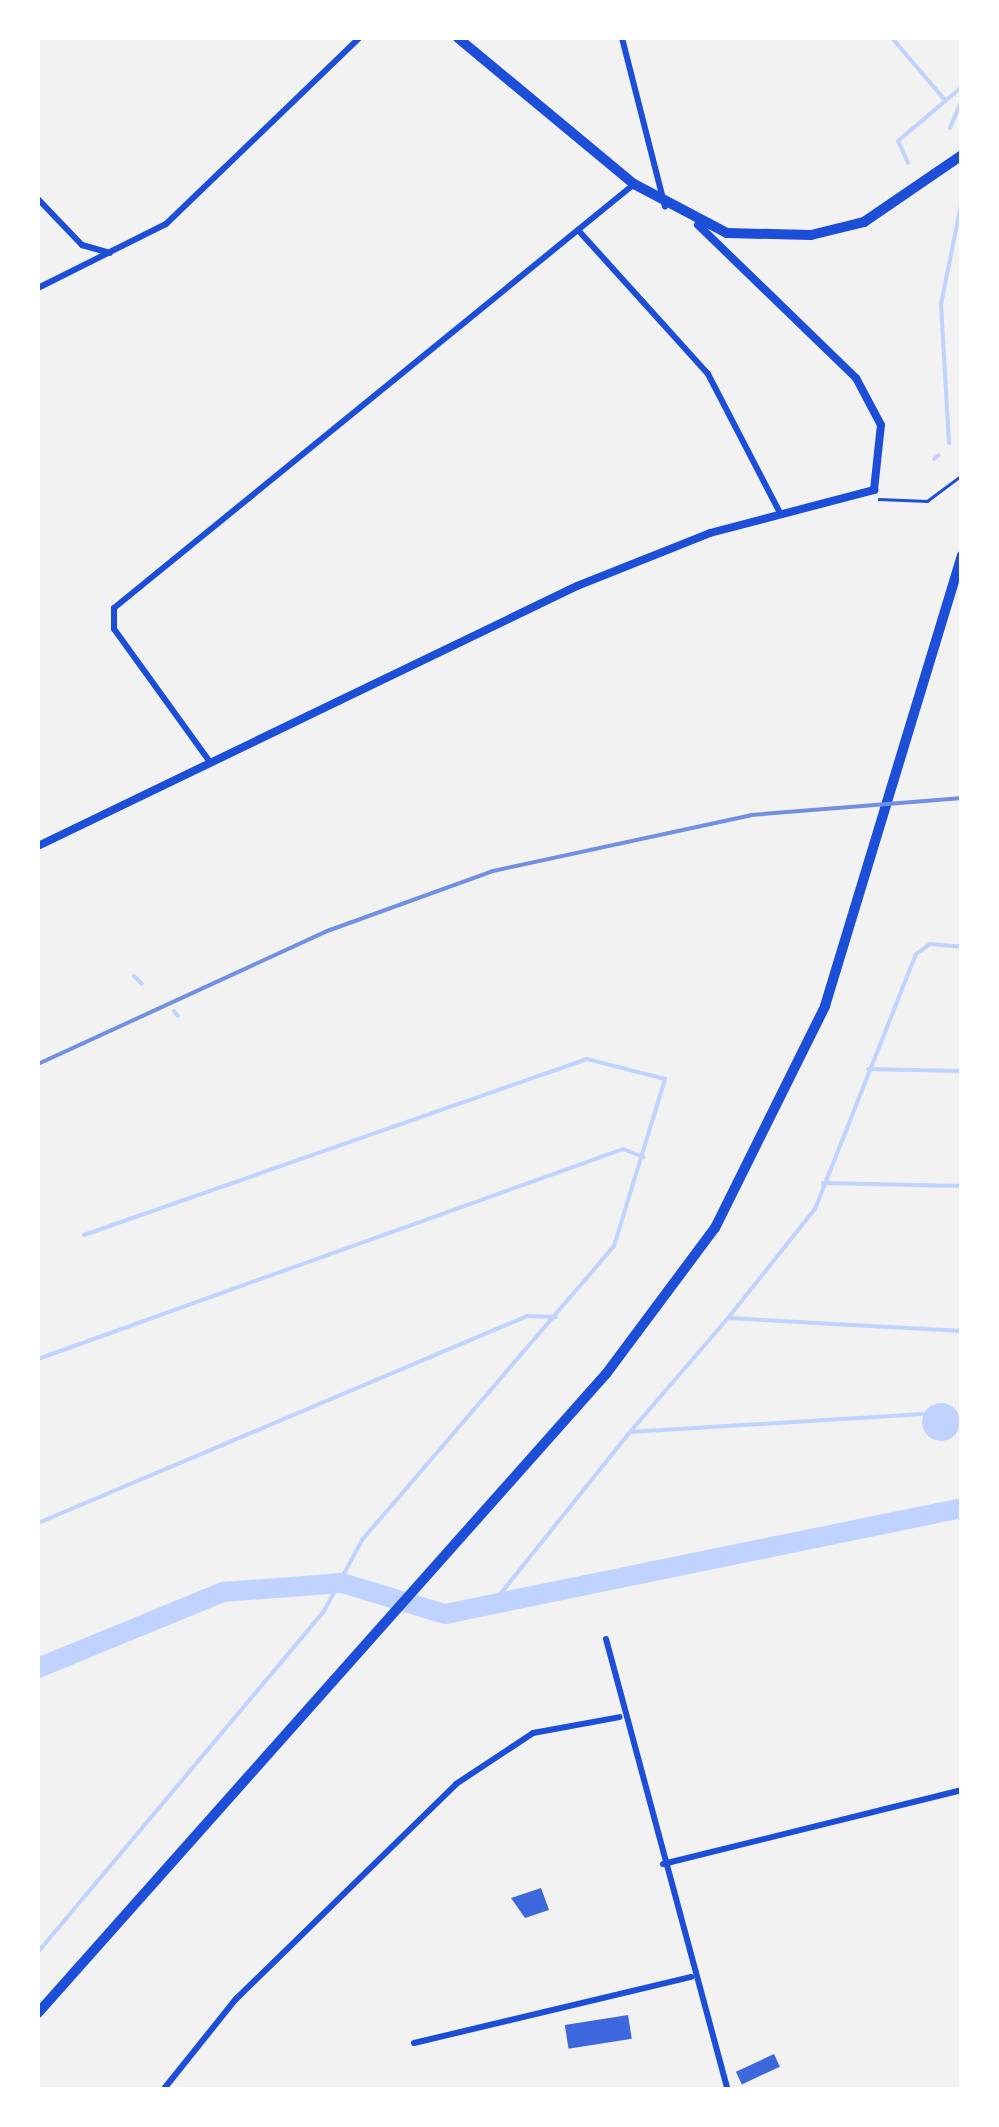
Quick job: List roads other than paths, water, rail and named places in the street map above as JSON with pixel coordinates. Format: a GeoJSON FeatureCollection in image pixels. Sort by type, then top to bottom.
{"type":"FeatureCollection","features":[{"type":"Feature","properties":{"kind":"main road"},"geometry":{"type":"LineString","coordinates":[[458,38],[634,184],[698,225],[762,237],[836,231],[882,214],[962,156]]}},
{"type":"Feature","properties":{"kind":"main road"},"geometry":{"type":"LineString","coordinates":[[38,2013],[606,1374],[724,1214],[802,1063],[873,858],[962,555]]}},
{"type":"Feature","properties":{"kind":"street"},"geometry":{"type":"LineString","coordinates":[[38,288],[166,224],[359,38]]}},
{"type":"Feature","properties":{"kind":"street"},"geometry":{"type":"LineString","coordinates":[[622,38],[665,207]]}},
{"type":"Feature","properties":{"kind":"street"},"geometry":{"type":"LineString","coordinates":[[210,762],[114,629],[114,608],[634,184]]}},
{"type":"Feature","properties":{"kind":"street"},"geometry":{"type":"LineString","coordinates":[[38,199],[82,245],[112,253]]}},
{"type":"Feature","properties":{"kind":"street"},"geometry":{"type":"LineString","coordinates":[[38,846],[577,586],[779,512],[863,497],[874,490],[883,450],[864,391],[698,225]]}},
{"type":"Feature","properties":{"kind":"street"},"geometry":{"type":"LineString","coordinates":[[578,230],[708,374],[779,512]]}},
{"type":"Feature","properties":{"kind":"street"},"geometry":{"type":"LineString","coordinates":[[606,1639],[620,1717],[691,1977],[728,2090]]}},
{"type":"Feature","properties":{"kind":"street"},"geometry":{"type":"LineString","coordinates":[[163,2090],[236,1999],[456,1784],[532,1734],[620,1717]]}},
{"type":"Feature","properties":{"kind":"street"},"geometry":{"type":"LineString","coordinates":[[663,1864],[962,1790]]}},
{"type":"Feature","properties":{"kind":"street"},"geometry":{"type":"LineString","coordinates":[[414,2043],[691,1977]]}},
{"type":"Feature","properties":{"kind":"water"},"geometry":{"type":"Polygon","coordinates":[[[941,1403],[954,1409],[960,1422],[954,1435],[941,1441],[928,1435],[922,1422],[928,1409],[941,1403]]]}},
{"type":"Feature","properties":{"kind":"waterway"},"geometry":{"type":"LineString","coordinates":[[892,38],[945,100]]}},
{"type":"Feature","properties":{"kind":"waterway"},"geometry":{"type":"LineString","coordinates":[[908,163],[898,141],[962,87]]}},
{"type":"Feature","properties":{"kind":"waterway"},"geometry":{"type":"LineString","coordinates":[[950,128],[962,100]]}},
{"type":"Feature","properties":{"kind":"waterway"},"geometry":{"type":"LineString","coordinates":[[949,443],[941,304],[962,200]]}},
{"type":"Feature","properties":{"kind":"waterway"},"geometry":{"type":"LineString","coordinates":[[934,459],[939,455]]}},
{"type":"Feature","properties":{"kind":"waterway"},"geometry":{"type":"LineString","coordinates":[[728,1318],[815,1209],[916,954],[930,944],[962,947]]}},
{"type":"Feature","properties":{"kind":"waterway"},"geometry":{"type":"LineString","coordinates":[[134,976],[142,984]]}},
{"type":"Feature","properties":{"kind":"waterway"},"geometry":{"type":"LineString","coordinates":[[174,1011],[178,1016]]}},
{"type":"Feature","properties":{"kind":"waterway"},"geometry":{"type":"LineString","coordinates":[[38,1952],[324,1611],[362,1540],[614,1246],[665,1079],[587,1059],[84,1235]]}},
{"type":"Feature","properties":{"kind":"waterway"},"geometry":{"type":"LineString","coordinates":[[868,1069],[962,1071]]}},
{"type":"Feature","properties":{"kind":"waterway"},"geometry":{"type":"LineString","coordinates":[[38,1359],[623,1149],[643,1157]]}},
{"type":"Feature","properties":{"kind":"waterway"},"geometry":{"type":"LineString","coordinates":[[823,1183],[962,1186]]}},
{"type":"Feature","properties":{"kind":"waterway"},"geometry":{"type":"LineString","coordinates":[[38,1523],[527,1316],[556,1317]]}},
{"type":"Feature","properties":{"kind":"waterway"},"geometry":{"type":"LineString","coordinates":[[630,1432],[728,1318],[962,1331]]}},
{"type":"Feature","properties":{"kind":"waterway"},"geometry":{"type":"LineString","coordinates":[[493,1603],[630,1432],[922,1414]]}},
{"type":"Feature","properties":{"kind":"waterway"},"geometry":{"type":"LineString","coordinates":[[38,1668],[223,1592],[342,1583],[445,1614],[962,1508]]}},
{"type":"Feature","properties":{"kind":"railway"},"geometry":{"type":"LineString","coordinates":[[38,1064],[330,930],[493,871],[751,815],[962,798]]}}]}
